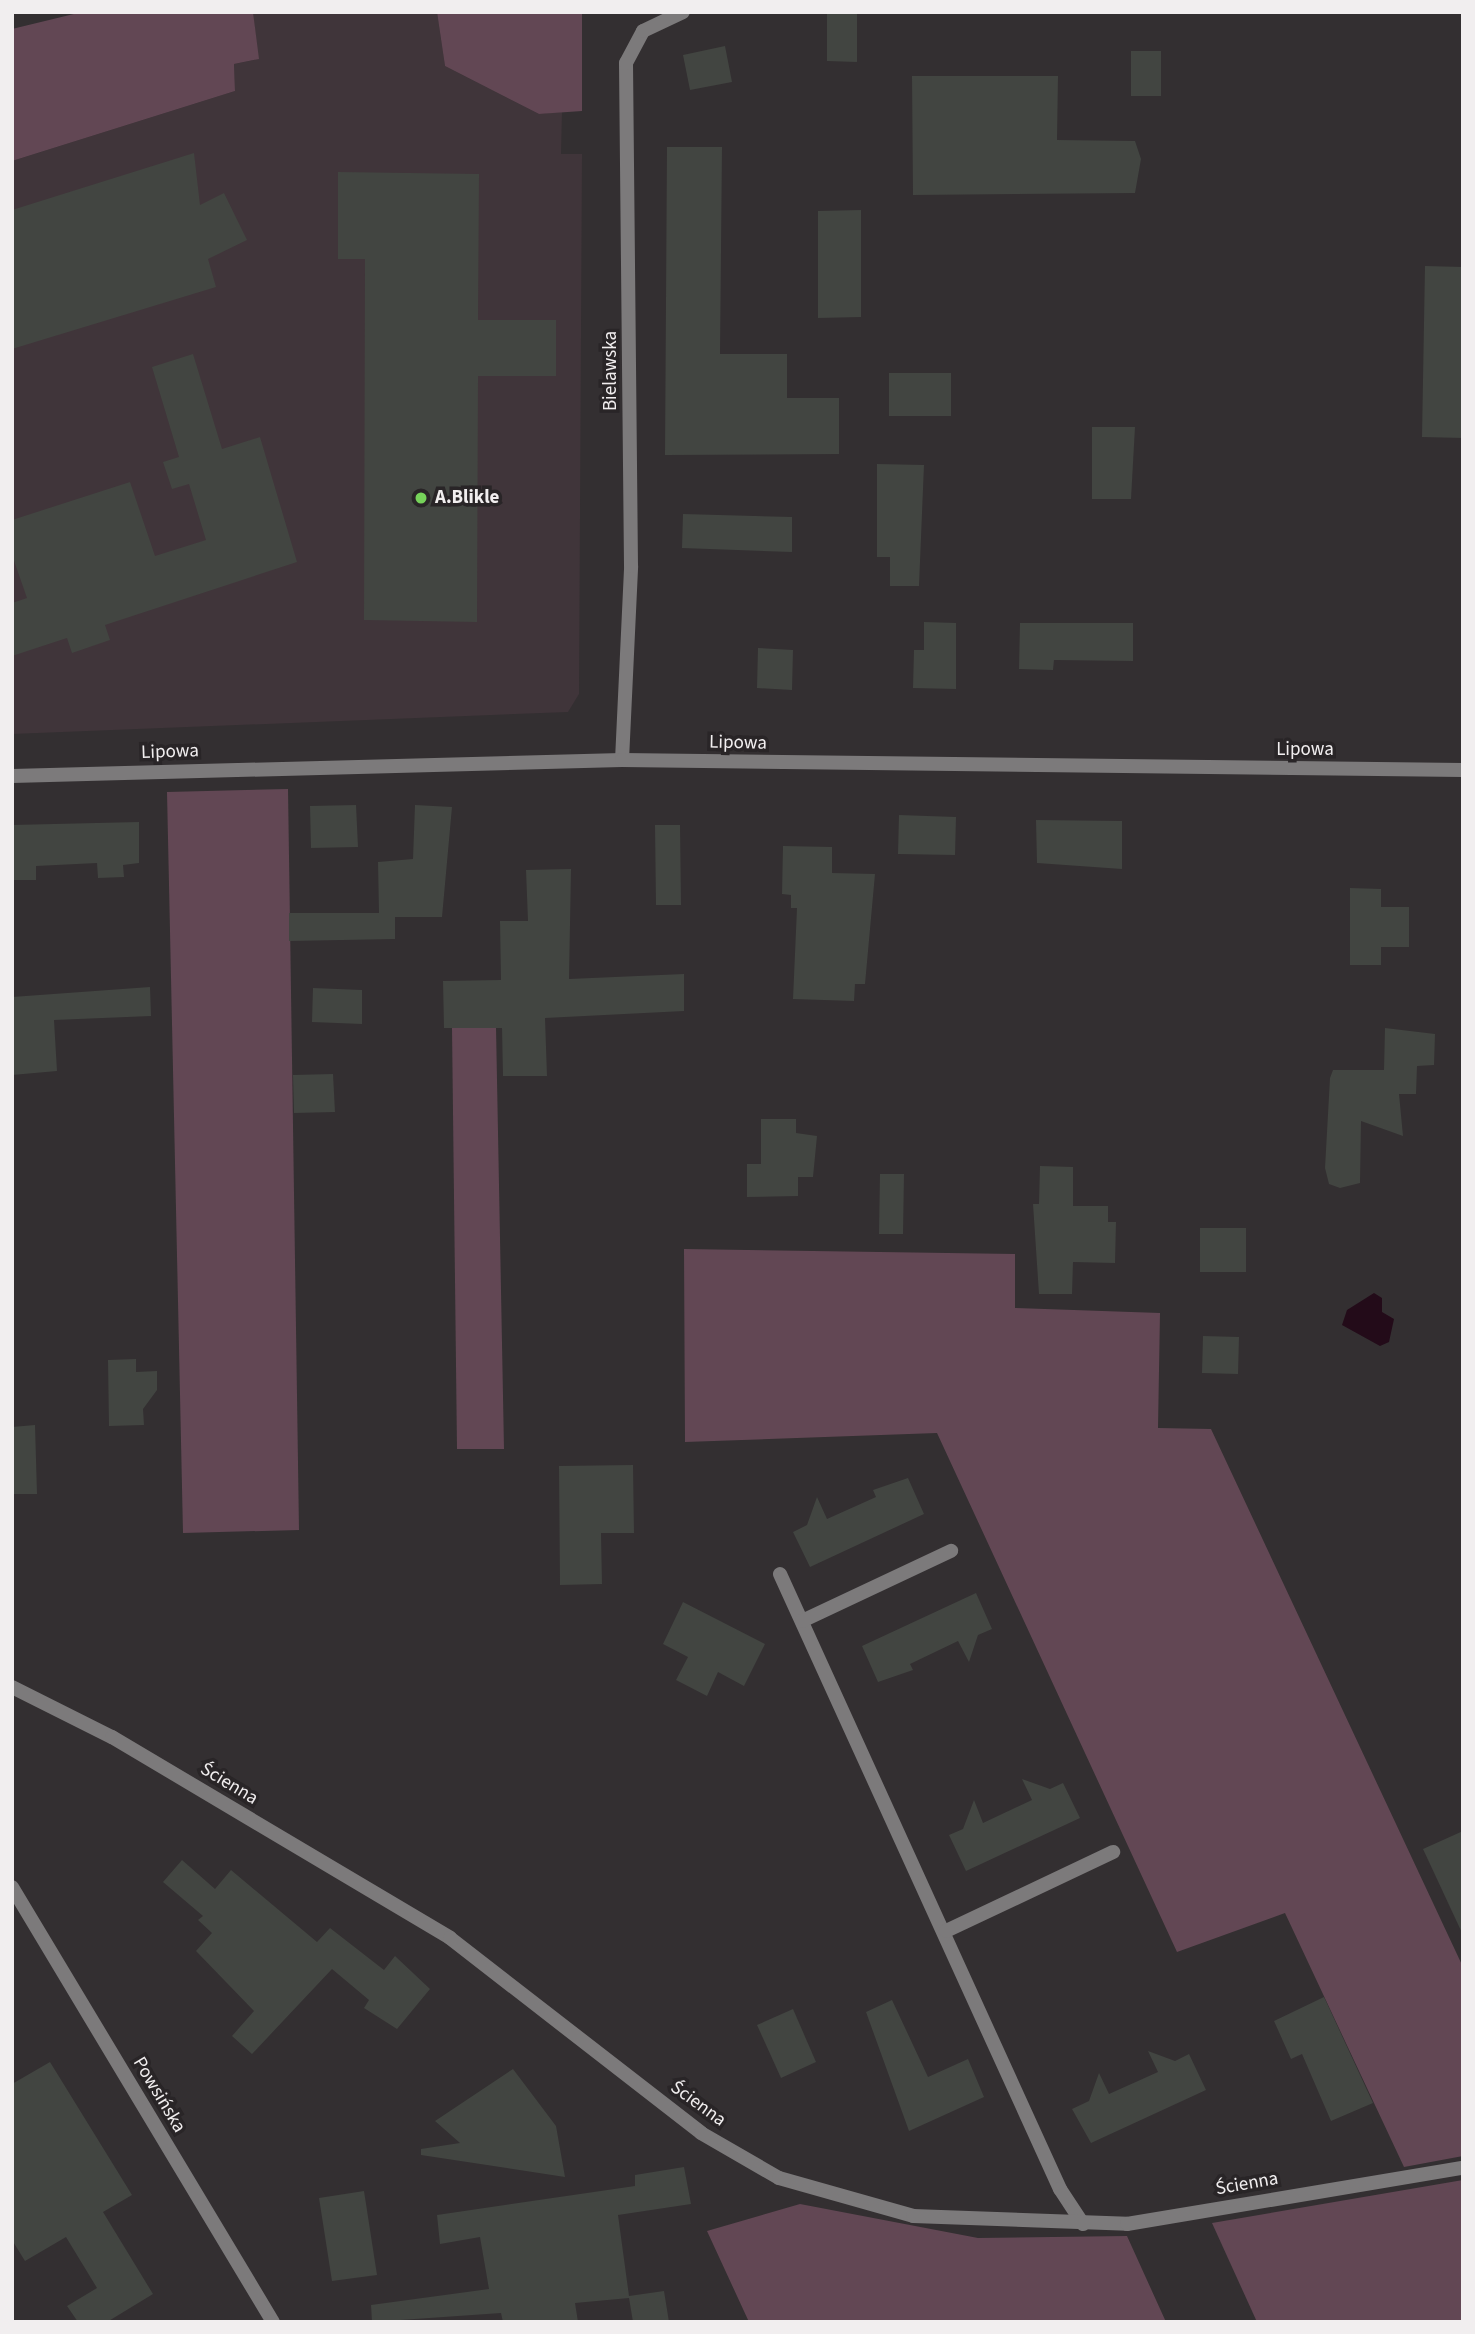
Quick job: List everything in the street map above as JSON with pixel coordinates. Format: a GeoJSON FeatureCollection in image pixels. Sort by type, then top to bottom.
{"type":"FeatureCollection","features":[{"type":"Feature","properties":{"kind":"street","name":"Bielawska"},"geometry":{"type":"LineString","coordinates":[[622,760],[631,566],[626,63],[643,31],[683,12]]}},
{"type":"Feature","properties":{"kind":"street","name":"Lipowa"},"geometry":{"type":"LineString","coordinates":[[12,776],[622,760],[1463,770]]}},
{"type":"Feature","properties":{"kind":"street"},"geometry":{"type":"LineString","coordinates":[[802,1621],[951,1551]]}},
{"type":"Feature","properties":{"kind":"street"},"geometry":{"type":"LineString","coordinates":[[780,1574],[946,1931],[1060,2189],[1083,2224]]}},
{"type":"Feature","properties":{"kind":"street","name":"Ścienna"},"geometry":{"type":"LineString","coordinates":[[12,1687],[112,1737],[450,1938],[701,2133],[779,2178],[913,2217],[1127,2224],[1463,2168]]}},
{"type":"Feature","properties":{"kind":"street"},"geometry":{"type":"LineString","coordinates":[[946,1931],[1113,1852]]}},
{"type":"Feature","properties":{"kind":"street","name":"Powsińska"},"geometry":{"type":"LineString","coordinates":[[12,1887],[272,2322]]}},
{"type":"Feature","properties":{"kind":"shaded area"},"geometry":{"type":"Polygon","coordinates":[[[82,12],[253,12],[259,59],[234,64],[235,91],[12,161],[12,29],[82,12]]]}},
{"type":"Feature","properties":{"kind":"shaded area"},"geometry":{"type":"Polygon","coordinates":[[[253,12],[437,12],[445,66],[539,114],[562,112],[561,154],[582,154],[579,694],[568,712],[12,734],[12,161],[235,91],[234,64],[258,59],[253,12]]]}},
{"type":"Feature","properties":{"kind":"shaded area"},"geometry":{"type":"Polygon","coordinates":[[[437,12],[582,12],[582,111],[539,114],[445,66],[437,12]]]}},
{"type":"Feature","properties":{"kind":"shaded area"},"geometry":{"type":"Polygon","coordinates":[[[288,789],[299,1530],[183,1533],[167,792],[288,789]]]}},
{"type":"Feature","properties":{"kind":"shaded area"},"geometry":{"type":"Polygon","coordinates":[[[496,1027],[504,1449],[457,1449],[452,1028],[496,1027]]]}},
{"type":"Feature","properties":{"kind":"shaded area"},"geometry":{"type":"Polygon","coordinates":[[[684,1249],[1015,1254],[1015,1308],[1160,1313],[1158,1428],[1211,1429],[1463,1967],[1463,2156],[1404,2167],[1285,1913],[1177,1952],[937,1433],[685,1442],[684,1249]]]}},
{"type":"Feature","properties":{"kind":"shaded area"},"geometry":{"type":"Polygon","coordinates":[[[1374,1293],[1382,1298],[1382,1312],[1394,1319],[1389,1342],[1380,1346],[1342,1325],[1347,1310],[1374,1293]]]}},
{"type":"Feature","properties":{"kind":"shaded area"},"geometry":{"type":"Polygon","coordinates":[[[1463,2180],[1463,2322],[1257,2322],[1212,2223],[1463,2180]]]}},
{"type":"Feature","properties":{"kind":"shaded area"},"geometry":{"type":"Polygon","coordinates":[[[800,2204],[978,2238],[1127,2236],[1166,2322],[749,2322],[707,2231],[800,2204]]]}},
{"type":"Feature","properties":{"kind":"building"},"geometry":{"type":"Polygon","coordinates":[[[827,12],[857,12],[857,62],[827,61],[827,12]]]}},
{"type":"Feature","properties":{"kind":"building"},"geometry":{"type":"Polygon","coordinates":[[[725,46],[732,82],[690,90],[683,55],[725,46]]]}},
{"type":"Feature","properties":{"kind":"building"},"geometry":{"type":"Polygon","coordinates":[[[1131,51],[1161,51],[1161,96],[1131,96],[1131,51]]]}},
{"type":"Feature","properties":{"kind":"building"},"geometry":{"type":"Polygon","coordinates":[[[912,76],[1058,76],[1057,140],[1135,141],[1141,159],[1135,193],[913,195],[912,76]]]}},
{"type":"Feature","properties":{"kind":"building"},"geometry":{"type":"Polygon","coordinates":[[[667,147],[722,147],[720,354],[787,354],[787,398],[839,398],[839,454],[665,455],[667,147]]]}},
{"type":"Feature","properties":{"kind":"building"},"geometry":{"type":"Polygon","coordinates":[[[194,153],[200,205],[224,193],[247,240],[208,259],[216,287],[12,349],[12,210],[194,153]]]}},
{"type":"Feature","properties":{"kind":"building","name":"A.Blikle"},"geometry":{"type":"Polygon","coordinates":[[[338,172],[479,174],[478,320],[556,320],[556,376],[478,376],[477,622],[364,620],[365,259],[338,259],[338,172]]]}},
{"type":"Feature","properties":{"kind":"building"},"geometry":{"type":"Polygon","coordinates":[[[861,210],[861,317],[818,318],[818,211],[861,210]]]}},
{"type":"Feature","properties":{"kind":"building"},"geometry":{"type":"Polygon","coordinates":[[[1425,266],[1463,267],[1463,438],[1422,437],[1425,266]]]}},
{"type":"Feature","properties":{"kind":"building"},"geometry":{"type":"Polygon","coordinates":[[[193,354],[222,449],[260,437],[297,562],[105,625],[110,640],[72,653],[67,638],[12,656],[12,603],[27,598],[12,555],[12,520],[130,482],[155,556],[206,540],[189,484],[172,489],[163,462],[179,457],[152,367],[193,354]]]}},
{"type":"Feature","properties":{"kind":"building"},"geometry":{"type":"Polygon","coordinates":[[[889,373],[951,373],[951,416],[889,416],[889,373]]]}},
{"type":"Feature","properties":{"kind":"building"},"geometry":{"type":"Polygon","coordinates":[[[1092,427],[1135,427],[1131,499],[1092,499],[1092,427]]]}},
{"type":"Feature","properties":{"kind":"building"},"geometry":{"type":"Polygon","coordinates":[[[877,464],[924,465],[919,586],[890,586],[890,557],[877,557],[877,464]]]}},
{"type":"Feature","properties":{"kind":"building"},"geometry":{"type":"Polygon","coordinates":[[[683,514],[792,517],[792,552],[682,548],[683,514]]]}},
{"type":"Feature","properties":{"kind":"building"},"geometry":{"type":"Polygon","coordinates":[[[924,622],[956,623],[956,689],[913,688],[914,650],[924,650],[924,622]]]}},
{"type":"Feature","properties":{"kind":"building"},"geometry":{"type":"Polygon","coordinates":[[[1020,623],[1133,623],[1133,661],[1054,660],[1053,670],[1019,669],[1020,623]]]}},
{"type":"Feature","properties":{"kind":"building"},"geometry":{"type":"Polygon","coordinates":[[[758,648],[793,650],[792,690],[757,688],[758,648]]]}},
{"type":"Feature","properties":{"kind":"building"},"geometry":{"type":"Polygon","coordinates":[[[356,805],[358,847],[311,848],[310,806],[356,805]]]}},
{"type":"Feature","properties":{"kind":"building"},"geometry":{"type":"Polygon","coordinates":[[[415,805],[452,807],[442,917],[395,917],[395,939],[289,941],[289,913],[379,913],[378,862],[413,859],[415,805]]]}},
{"type":"Feature","properties":{"kind":"building"},"geometry":{"type":"Polygon","coordinates":[[[899,815],[956,817],[955,855],[898,854],[899,815]]]}},
{"type":"Feature","properties":{"kind":"building"},"geometry":{"type":"Polygon","coordinates":[[[1036,820],[1122,821],[1122,869],[1037,863],[1036,820]]]}},
{"type":"Feature","properties":{"kind":"building"},"geometry":{"type":"Polygon","coordinates":[[[139,822],[139,863],[123,865],[124,877],[98,878],[97,863],[36,866],[36,880],[12,880],[12,825],[139,822]]]}},
{"type":"Feature","properties":{"kind":"building"},"geometry":{"type":"Polygon","coordinates":[[[655,825],[680,825],[681,905],[656,905],[655,825]]]}},
{"type":"Feature","properties":{"kind":"building"},"geometry":{"type":"Polygon","coordinates":[[[783,846],[832,847],[832,873],[875,874],[865,984],[855,984],[854,1001],[793,999],[797,908],[791,908],[791,895],[782,894],[783,846]]]}},
{"type":"Feature","properties":{"kind":"building"},"geometry":{"type":"Polygon","coordinates":[[[571,869],[569,979],[684,974],[684,1011],[545,1018],[547,1076],[503,1076],[502,1028],[444,1028],[443,981],[501,980],[500,921],[528,921],[526,870],[571,869]]]}},
{"type":"Feature","properties":{"kind":"building"},"geometry":{"type":"Polygon","coordinates":[[[1350,888],[1381,889],[1381,907],[1409,907],[1409,947],[1381,947],[1381,965],[1350,965],[1350,888]]]}},
{"type":"Feature","properties":{"kind":"building"},"geometry":{"type":"Polygon","coordinates":[[[150,987],[151,1016],[54,1020],[57,1071],[12,1075],[12,997],[150,987]]]}},
{"type":"Feature","properties":{"kind":"building"},"geometry":{"type":"Polygon","coordinates":[[[313,988],[362,990],[362,1024],[312,1022],[313,988]]]}},
{"type":"Feature","properties":{"kind":"building"},"geometry":{"type":"Polygon","coordinates":[[[1385,1028],[1435,1034],[1434,1065],[1417,1066],[1416,1094],[1399,1094],[1403,1136],[1361,1121],[1360,1183],[1340,1188],[1329,1184],[1325,1168],[1330,1078],[1333,1070],[1384,1070],[1385,1028]]]}},
{"type":"Feature","properties":{"kind":"building"},"geometry":{"type":"Polygon","coordinates":[[[333,1074],[335,1112],[294,1113],[293,1075],[333,1074]]]}},
{"type":"Feature","properties":{"kind":"building"},"geometry":{"type":"Polygon","coordinates":[[[761,1119],[796,1119],[796,1133],[817,1136],[813,1177],[798,1177],[798,1196],[747,1197],[747,1164],[761,1164],[761,1119]]]}},
{"type":"Feature","properties":{"kind":"building"},"geometry":{"type":"Polygon","coordinates":[[[1040,1166],[1073,1167],[1073,1206],[1108,1206],[1108,1222],[1116,1222],[1115,1263],[1073,1262],[1072,1294],[1039,1294],[1033,1204],[1039,1204],[1040,1166]]]}},
{"type":"Feature","properties":{"kind":"building"},"geometry":{"type":"Polygon","coordinates":[[[880,1174],[904,1174],[903,1234],[879,1234],[880,1174]]]}},
{"type":"Feature","properties":{"kind":"building"},"geometry":{"type":"Polygon","coordinates":[[[1200,1228],[1246,1228],[1246,1272],[1200,1272],[1200,1228]]]}},
{"type":"Feature","properties":{"kind":"building"},"geometry":{"type":"Polygon","coordinates":[[[1203,1336],[1239,1337],[1238,1374],[1202,1373],[1203,1336]]]}},
{"type":"Feature","properties":{"kind":"building"},"geometry":{"type":"Polygon","coordinates":[[[136,1359],[136,1372],[157,1371],[157,1390],[143,1409],[144,1425],[109,1426],[108,1360],[136,1359]]]}},
{"type":"Feature","properties":{"kind":"building"},"geometry":{"type":"Polygon","coordinates":[[[35,1425],[37,1494],[12,1494],[12,1427],[35,1425]]]}},
{"type":"Feature","properties":{"kind":"building"},"geometry":{"type":"Polygon","coordinates":[[[633,1465],[634,1533],[601,1533],[602,1584],[560,1585],[559,1466],[633,1465]]]}},
{"type":"Feature","properties":{"kind":"building"},"geometry":{"type":"Polygon","coordinates":[[[908,1478],[924,1514],[810,1567],[793,1532],[807,1525],[817,1497],[827,1519],[876,1497],[873,1490],[908,1478]]]}},
{"type":"Feature","properties":{"kind":"building"},"geometry":{"type":"Polygon","coordinates":[[[976,1593],[992,1629],[978,1635],[969,1662],[958,1641],[910,1664],[913,1670],[878,1682],[862,1646],[976,1593]]]}},
{"type":"Feature","properties":{"kind":"building"},"geometry":{"type":"Polygon","coordinates":[[[683,1602],[765,1644],[744,1686],[718,1672],[707,1696],[676,1680],[688,1657],[663,1644],[683,1602]]]}},
{"type":"Feature","properties":{"kind":"building"},"geometry":{"type":"Polygon","coordinates":[[[1022,1779],[1050,1789],[1063,1783],[1080,1818],[966,1871],[949,1835],[963,1829],[974,1800],[983,1823],[1032,1800],[1022,1779]]]}},
{"type":"Feature","properties":{"kind":"building"},"geometry":{"type":"Polygon","coordinates":[[[1463,1831],[1463,1935],[1423,1849],[1463,1831]]]}},
{"type":"Feature","properties":{"kind":"building"},"geometry":{"type":"Polygon","coordinates":[[[182,1860],[215,1889],[231,1870],[317,1942],[330,1928],[384,1970],[395,1956],[430,1989],[397,2029],[364,2008],[369,2000],[332,1969],[252,2054],[232,2036],[254,2011],[196,1951],[212,1933],[198,1920],[203,1916],[163,1882],[182,1860]]]}},
{"type":"Feature","properties":{"kind":"building"},"geometry":{"type":"Polygon","coordinates":[[[1324,1997],[1373,2103],[1331,2121],[1302,2054],[1291,2059],[1274,2021],[1324,1997]]]}},
{"type":"Feature","properties":{"kind":"building"},"geometry":{"type":"Polygon","coordinates":[[[892,2000],[928,2077],[968,2059],[984,2097],[909,2131],[866,2012],[892,2000]]]}},
{"type":"Feature","properties":{"kind":"building"},"geometry":{"type":"Polygon","coordinates":[[[793,2009],[816,2062],[781,2078],[757,2025],[793,2009]]]}},
{"type":"Feature","properties":{"kind":"building"},"geometry":{"type":"Polygon","coordinates":[[[1148,2051],[1175,2061],[1189,2054],[1206,2090],[1091,2143],[1072,2109],[1089,2101],[1099,2073],[1109,2094],[1158,2072],[1148,2051]]]}},
{"type":"Feature","properties":{"kind":"building"},"geometry":{"type":"Polygon","coordinates":[[[50,2062],[132,2195],[103,2212],[153,2294],[107,2322],[78,2322],[67,2306],[97,2288],[66,2237],[25,2261],[12,2240],[12,2084],[50,2062]]]}},
{"type":"Feature","properties":{"kind":"building"},"geometry":{"type":"Polygon","coordinates":[[[513,2069],[556,2126],[565,2177],[421,2155],[421,2149],[460,2143],[435,2121],[513,2069]]]}},
{"type":"Feature","properties":{"kind":"building"},"geometry":{"type":"Polygon","coordinates":[[[684,2167],[691,2204],[618,2215],[629,2296],[664,2291],[669,2322],[633,2322],[629,2298],[575,2303],[578,2322],[503,2322],[501,2313],[372,2322],[371,2305],[489,2289],[480,2237],[440,2244],[437,2215],[635,2186],[635,2175],[684,2167]]]}},
{"type":"Feature","properties":{"kind":"building"},"geometry":{"type":"Polygon","coordinates":[[[364,2191],[377,2275],[332,2281],[319,2198],[364,2191]]]}},
{"type":"Feature","properties":{"kind":"place","name":"A.Blikle"},"geometry":{"type":"Point","coordinates":[421,498]}}]}
